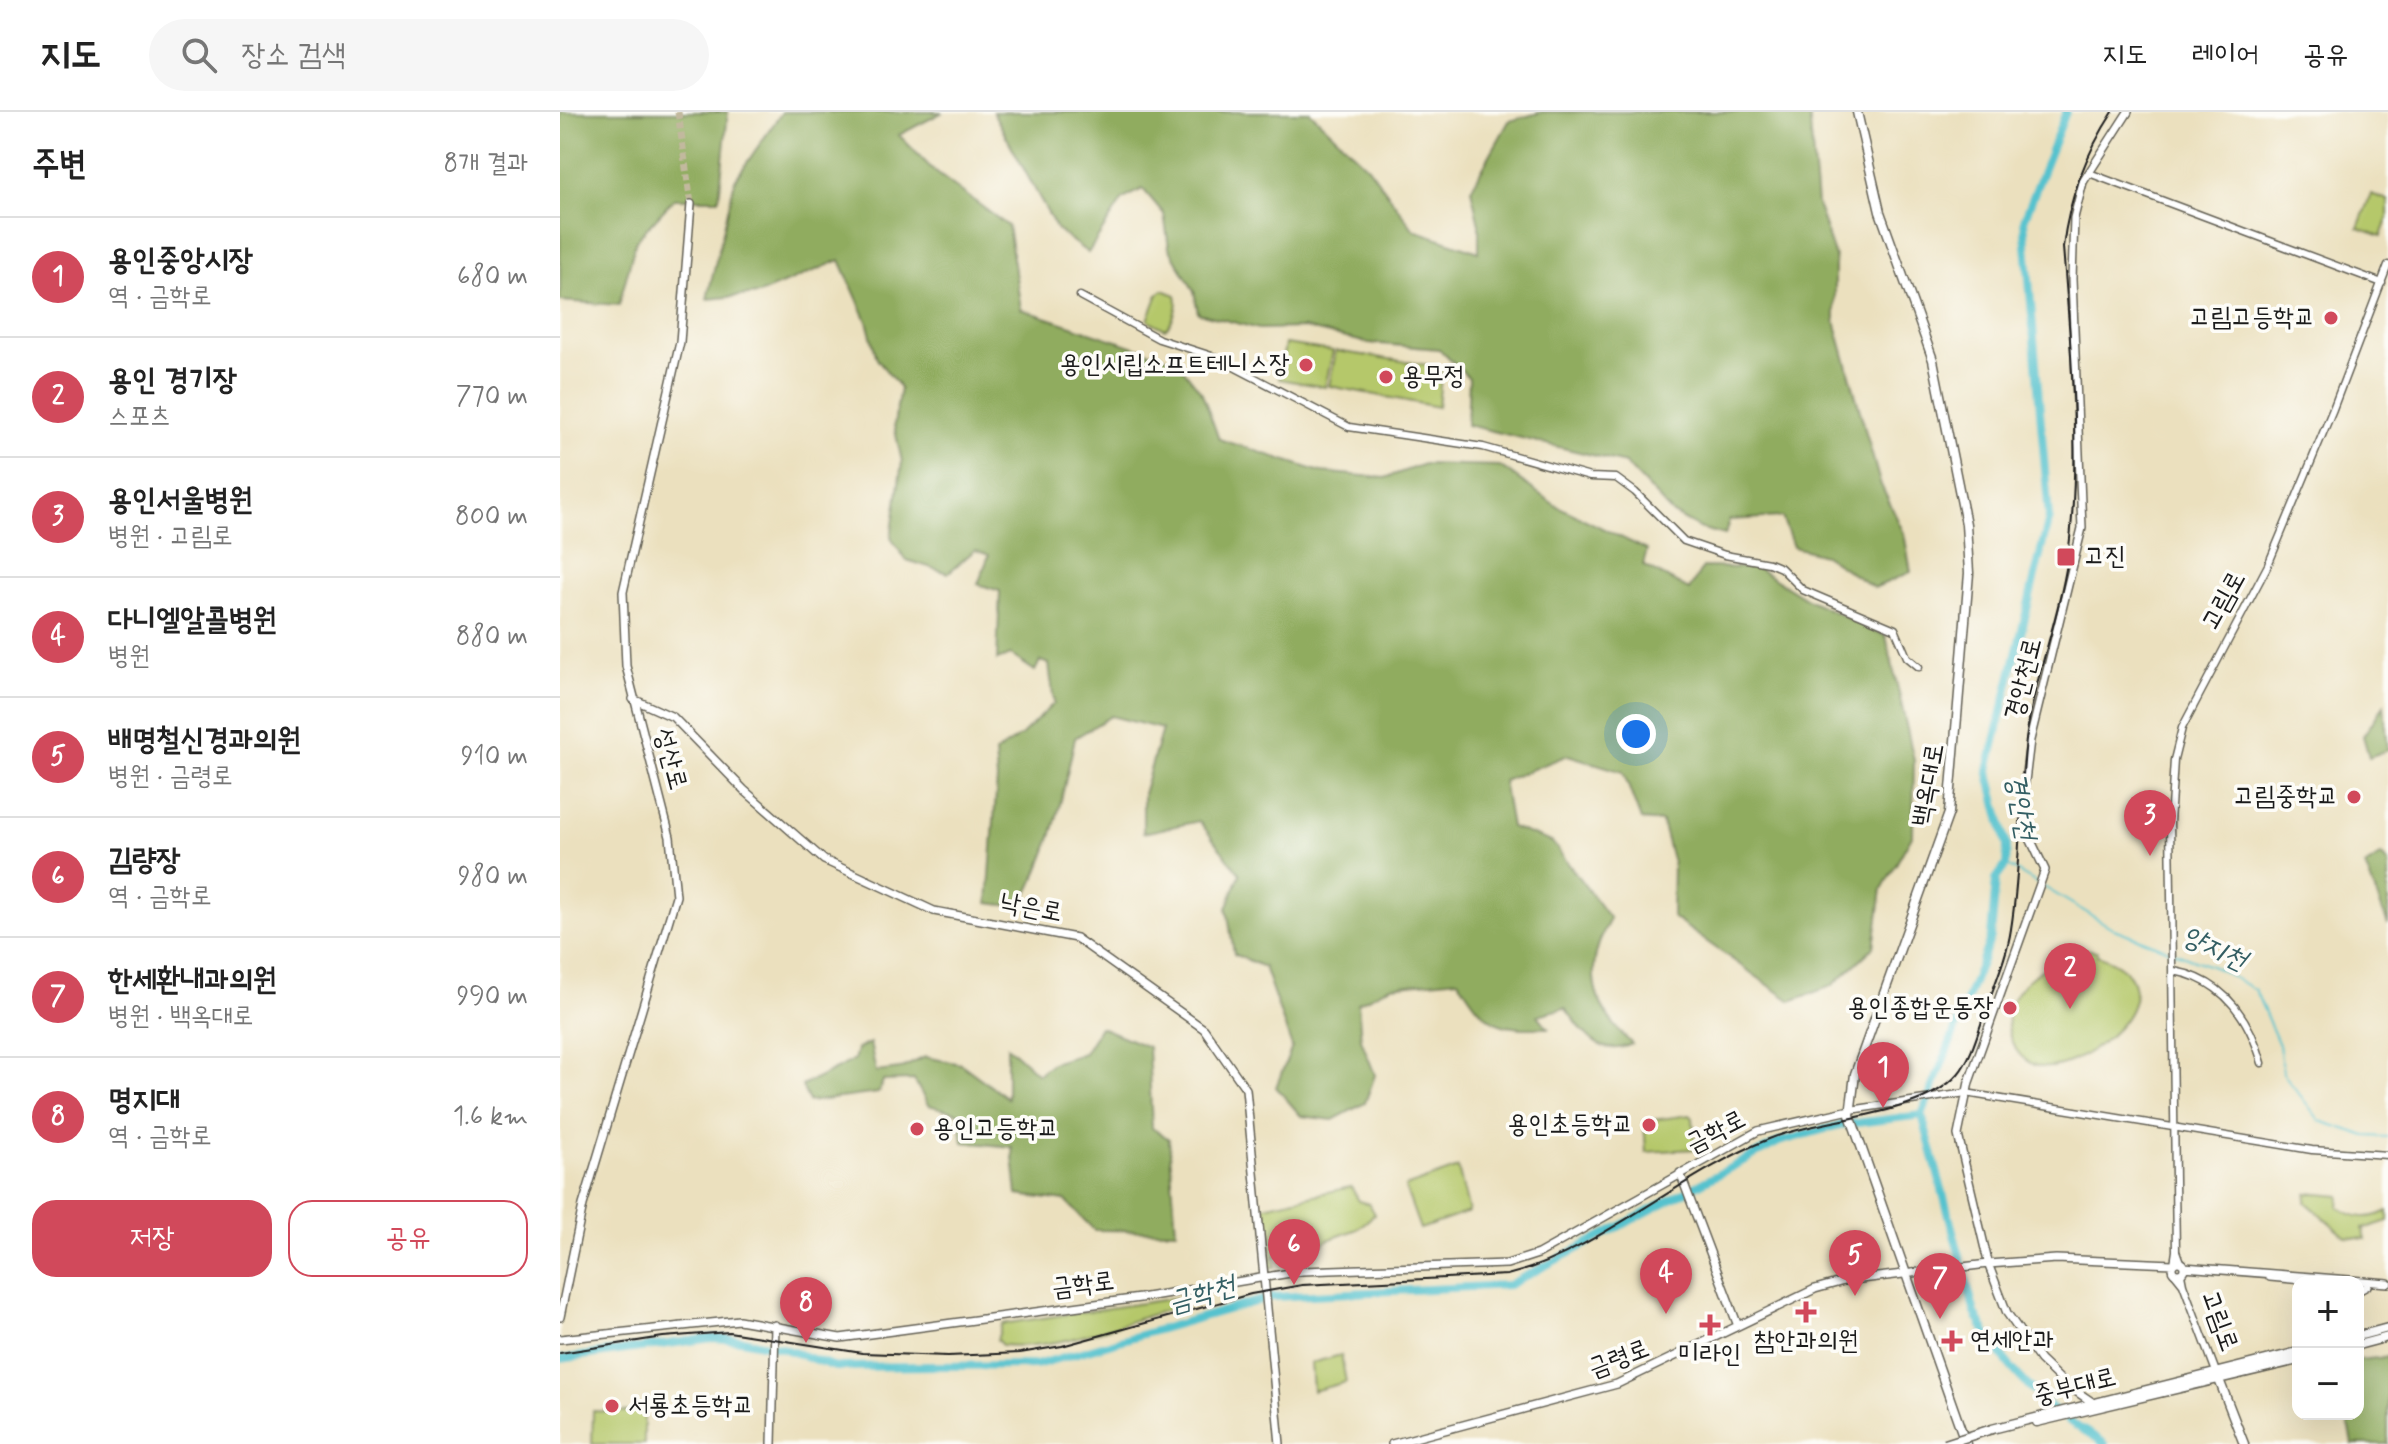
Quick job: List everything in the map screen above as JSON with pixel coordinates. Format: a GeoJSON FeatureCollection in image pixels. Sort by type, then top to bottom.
{"type":"FeatureCollection","features":[{"type":"Feature","properties":{"kind":"main road","name":"백옥대로"},"geometry":{"type":"LineString","coordinates":[[1857,112],[1880,212],[1933,360],[1966,524],[1969,573],[1949,813],[1855,1074],[1850,1113],[1966,1444]]}},
{"type":"Feature","properties":{"kind":"main road","name":"경안천로"},"geometry":{"type":"LineString","coordinates":[[2091,1405],[2030,1348],[2007,1313],[1985,1264],[1959,1144],[1962,1094],[2045,870],[2025,828],[2023,798],[2033,727],[2082,528],[2072,251],[2079,196],[2089,173],[2128,112]]}},
{"type":"Feature","properties":{"kind":"main road","name":"성산로"},"geometry":{"type":"LineString","coordinates":[[560,1317],[585,1198],[676,896],[670,837],[629,682],[622,632],[623,592],[680,342],[691,204]]}},
{"type":"Feature","properties":{"kind":"main road"},"geometry":{"type":"LineString","coordinates":[[629,682],[652,704],[638,719]]}},
{"type":"Feature","properties":{"kind":"main road","name":"낙은로"},"geometry":{"type":"LineString","coordinates":[[633,699],[652,704],[685,728],[744,790],[824,860],[934,911],[1076,938],[1204,1029],[1246,1089],[1280,1444]]}},
{"type":"Feature","properties":{"kind":"main road","name":"금학로"},"geometry":{"type":"LineString","coordinates":[[560,1339],[717,1320],[840,1338],[1338,1268],[1507,1264],[1560,1242],[1758,1131],[1850,1113]]}},
{"type":"Feature","properties":{"kind":"main road"},"geometry":{"type":"LineString","coordinates":[[1680,1174],[1738,1326]]}},
{"type":"Feature","properties":{"kind":"main road"},"geometry":{"type":"LineString","coordinates":[[1985,1264],[2056,1259],[2388,1285]]}},
{"type":"Feature","properties":{"kind":"main road","name":"금령로"},"geometry":{"type":"LineString","coordinates":[[1392,1444],[1617,1384],[1815,1289],[1844,1281],[1985,1264]]}},
{"type":"Feature","properties":{"kind":"main road"},"geometry":{"type":"LineString","coordinates":[[2177,1268],[2292,1279]]}},
{"type":"Feature","properties":{"kind":"main road"},"geometry":{"type":"LineString","coordinates":[[2364,1287],[2388,1285]]}},
{"type":"Feature","properties":{"kind":"main road"},"geometry":{"type":"LineString","coordinates":[[772,1444],[775,1328]]}},
{"type":"Feature","properties":{"kind":"main road"},"geometry":{"type":"LineString","coordinates":[[2364,1334],[2388,1328]]}},
{"type":"Feature","properties":{"kind":"main road"},"geometry":{"type":"LineString","coordinates":[[2364,1343],[2388,1337]]}},
{"type":"Feature","properties":{"kind":"main road"},"geometry":{"type":"LineString","coordinates":[[2218,1376],[2292,1354]]}},
{"type":"Feature","properties":{"kind":"main road"},"geometry":{"type":"LineString","coordinates":[[2218,1376],[2292,1361]]}},
{"type":"Feature","properties":{"kind":"main road"},"geometry":{"type":"LineString","coordinates":[[2218,1376],[2244,1444]]}},
{"type":"Feature","properties":{"kind":"main road","name":"중부대로"},"geometry":{"type":"LineString","coordinates":[[1945,1444],[2091,1405],[2218,1376]]}},
{"type":"Feature","properties":{"kind":"main road","name":"중부대로"},"geometry":{"type":"LineString","coordinates":[[1959,1444],[1992,1431]]}},
{"type":"Feature","properties":{"kind":"street"},"geometry":{"type":"LineString","coordinates":[[2089,173],[2382,283]]}},
{"type":"Feature","properties":{"kind":"street","name":"고림로"},"geometry":{"type":"LineString","coordinates":[[2218,1376],[2177,1268],[2170,823],[2174,760],[2182,728],[2268,565],[2388,265]]}},
{"type":"Feature","properties":{"kind":"street"},"geometry":{"type":"LineString","coordinates":[[1080,296],[1159,339],[1215,357],[1349,427],[1483,447],[1590,477],[1616,478],[1635,492],[1684,541],[1725,555],[1781,568],[1803,590],[1895,629],[1907,657],[1919,667]]}},
{"type":"Feature","properties":{"kind":"street"},"geometry":{"type":"LineString","coordinates":[[2174,971],[2202,978],[2222,992],[2248,1021],[2262,1063]]}},
{"type":"Feature","properties":{"kind":"street","name":"금학로"},"geometry":{"type":"LineString","coordinates":[[1850,1113],[1962,1094]]}},
{"type":"Feature","properties":{"kind":"street"},"geometry":{"type":"LineString","coordinates":[[1962,1094],[2312,1150],[2388,1155]]}},
{"type":"Feature","properties":{"kind":"green space"},"geometry":{"type":"Polygon","coordinates":[[[560,112],[728,112],[719,199],[674,199],[636,240],[619,305],[560,301],[560,112]]]}},
{"type":"Feature","properties":{"kind":"green space"},"geometry":{"type":"Polygon","coordinates":[[[782,112],[943,112],[899,135],[934,171],[1008,226],[1021,309],[1177,361],[1202,393],[1219,439],[1321,472],[1385,478],[1424,464],[1500,466],[1555,505],[1647,550],[1643,565],[1689,590],[1703,567],[1757,568],[1807,599],[1886,636],[1914,760],[1913,834],[1882,889],[1874,947],[1832,986],[1791,1001],[1672,917],[1673,863],[1662,822],[1641,820],[1623,772],[1568,755],[1503,781],[1511,827],[1552,842],[1610,919],[1596,955],[1595,986],[1607,1015],[1632,1044],[1620,1048],[1601,1046],[1586,1034],[1565,1008],[1538,1015],[1548,1028],[1503,1025],[1485,1015],[1458,979],[1391,986],[1358,1003],[1361,1039],[1375,1075],[1365,1103],[1333,1120],[1301,1116],[1276,1087],[1292,1047],[1264,967],[1234,954],[1227,908],[1240,874],[1199,821],[1143,833],[1143,794],[1162,729],[1111,716],[1075,738],[1049,844],[1021,907],[988,903],[997,779],[995,753],[1022,735],[1054,703],[1049,664],[1040,661],[1035,671],[1011,655],[997,660],[1000,591],[978,584],[989,555],[975,550],[948,573],[906,560],[891,538],[902,462],[894,425],[900,388],[877,359],[867,321],[840,260],[759,294],[707,299],[735,180],[782,112]]]}},
{"type":"Feature","properties":{"kind":"green space"},"geometry":{"type":"Polygon","coordinates":[[[993,112],[1310,112],[1368,167],[1414,230],[1479,252],[1479,224],[1471,189],[1509,121],[1542,112],[1809,112],[1817,204],[1835,257],[1835,321],[1880,483],[1904,533],[1911,572],[1874,588],[1824,555],[1793,547],[1782,517],[1729,520],[1725,535],[1699,528],[1673,514],[1625,463],[1467,425],[1469,378],[1439,349],[1368,343],[1304,328],[1259,329],[1198,313],[1194,291],[1169,248],[1164,214],[1143,189],[1123,199],[1088,253],[1057,230],[993,112]]]}},
{"type":"Feature","properties":{"kind":"green space"},"geometry":{"type":"Polygon","coordinates":[[[2371,194],[2388,200],[2388,217],[2381,236],[2358,228],[2371,194]]]}},
{"type":"Feature","properties":{"kind":"green space"},"geometry":{"type":"Polygon","coordinates":[[[1163,290],[1176,295],[1177,299],[1173,318],[1165,329],[1148,320],[1158,294],[1163,290]]]}},
{"type":"Feature","properties":{"kind":"green space","name":"용인시립소프트테니스장"},"geometry":{"type":"Polygon","coordinates":[[[1285,344],[1333,351],[1325,387],[1279,379],[1285,344]]]}},
{"type":"Feature","properties":{"kind":"green space","name":"용무정"},"geometry":{"type":"Polygon","coordinates":[[[1336,351],[1442,367],[1438,407],[1329,386],[1336,351]]]}},
{"type":"Feature","properties":{"kind":"green space"},"geometry":{"type":"Polygon","coordinates":[[[2384,705],[2388,750],[2369,757],[2363,736],[2384,705]]]}},
{"type":"Feature","properties":{"kind":"green space"},"geometry":{"type":"Polygon","coordinates":[[[2381,855],[2388,863],[2388,925],[2365,866],[2381,855]]]}},
{"type":"Feature","properties":{"kind":"green space"},"geometry":{"type":"Polygon","coordinates":[[[2084,949],[2097,951],[2097,955],[2124,969],[2135,988],[2131,1008],[2118,1028],[2098,1046],[2075,1060],[2052,1067],[2034,1065],[2021,1056],[2010,1038],[2008,1017],[2011,1003],[2018,991],[2040,971],[2084,949]]]}},
{"type":"Feature","properties":{"kind":"green space"},"geometry":{"type":"Polygon","coordinates":[[[1100,1027],[1148,1047],[1152,1128],[1169,1139],[1176,1231],[1094,1230],[1066,1201],[1017,1195],[1012,1147],[963,1142],[959,1113],[928,1105],[914,1080],[883,1081],[878,1093],[809,1102],[802,1086],[854,1060],[857,1049],[870,1043],[876,1072],[900,1069],[925,1057],[961,1064],[1007,1098],[1007,1046],[1038,1074],[1052,1063],[1084,1053],[1100,1027]]]}},
{"type":"Feature","properties":{"kind":"green space"},"geometry":{"type":"Polygon","coordinates":[[[1690,1115],[1693,1118],[1695,1149],[1646,1152],[1644,1121],[1690,1115]]]}},
{"type":"Feature","properties":{"kind":"green space"},"geometry":{"type":"Polygon","coordinates":[[[1458,1168],[1469,1212],[1420,1229],[1405,1187],[1458,1168]]]}},
{"type":"Feature","properties":{"kind":"green space"},"geometry":{"type":"Polygon","coordinates":[[[1351,1187],[1359,1201],[1369,1204],[1375,1214],[1357,1229],[1328,1240],[1316,1250],[1296,1257],[1274,1256],[1275,1267],[1267,1268],[1264,1206],[1351,1187]]]}},
{"type":"Feature","properties":{"kind":"green space"},"geometry":{"type":"Polygon","coordinates":[[[2307,1193],[2340,1196],[2339,1207],[2357,1216],[2369,1217],[2388,1211],[2388,1221],[2363,1229],[2366,1239],[2346,1237],[2306,1202],[2307,1193]]]}},
{"type":"Feature","properties":{"kind":"green space"},"geometry":{"type":"Polygon","coordinates":[[[1176,1298],[1177,1307],[1067,1340],[1023,1346],[1002,1345],[997,1340],[1002,1324],[1176,1298]]]}},
{"type":"Feature","properties":{"kind":"green space"},"geometry":{"type":"Polygon","coordinates":[[[1341,1355],[1346,1382],[1313,1391],[1311,1363],[1341,1355]]]}},
{"type":"Feature","properties":{"kind":"green space"},"geometry":{"type":"Polygon","coordinates":[[[2388,1357],[2388,1444],[2352,1444],[2347,1420],[2364,1420],[2364,1359],[2388,1357]]]}},
{"type":"Feature","properties":{"kind":"green space"},"geometry":{"type":"Polygon","coordinates":[[[593,1411],[641,1412],[644,1415],[644,1444],[592,1444],[593,1411]]]}},
{"type":"Feature","properties":{"kind":"waterway","name":"경안천"},"geometry":{"type":"LineString","coordinates":[[2066,112],[2024,220],[2049,518],[1988,770],[2007,846],[2006,865],[1996,879],[1991,937],[1922,1115],[1975,1313],[1984,1330],[2030,1388],[2073,1424],[2105,1444]]}},
{"type":"Feature","properties":{"kind":"waterway","name":"양지천"},"geometry":{"type":"LineString","coordinates":[[2006,865],[2038,884]]}},
{"type":"Feature","properties":{"kind":"waterway","name":"양지천"},"geometry":{"type":"LineString","coordinates":[[2044,887],[2114,929],[2218,969],[2255,990],[2279,1045],[2283,1073],[2320,1121],[2366,1136],[2388,1137]]}},
{"type":"Feature","properties":{"kind":"waterway","name":"금학천"},"geometry":{"type":"LineString","coordinates":[[560,1359],[712,1338],[782,1348],[835,1367],[1036,1365],[1272,1297],[1509,1285],[1779,1142],[1840,1125],[1922,1115]]}},
{"type":"Feature","properties":{"kind":"tunnel"},"geometry":{"type":"LineString","coordinates":[[678,112],[691,204]]}},
{"type":"Feature","properties":{"kind":"tram line"},"geometry":{"type":"LineString","coordinates":[[560,1353],[663,1337],[729,1332],[862,1353],[948,1356],[1020,1353],[1062,1346],[1251,1294],[1302,1285],[1507,1275],[1540,1264],[1606,1232],[1703,1172],[1769,1139],[1896,1108],[1941,1088],[1958,1074],[1971,1052],[2011,929],[2029,718],[2063,585],[2074,485],[2074,405],[2063,247],[2080,176],[2113,112]]}},
{"type":"Feature","properties":{"kind":"place","name":"고림고등학교"},"geometry":{"type":"Point","coordinates":[2331,318]}},
{"type":"Feature","properties":{"kind":"place","name":"용인시립소프트테니스장"},"geometry":{"type":"Point","coordinates":[1306,365]}},
{"type":"Feature","properties":{"kind":"place","name":"용무정"},"geometry":{"type":"Point","coordinates":[1386,377]}},
{"type":"Feature","properties":{"kind":"place","name":"고진"},"geometry":{"type":"Point","coordinates":[2066,557]}},
{"type":"Feature","properties":{"kind":"place","name":"고림중학교"},"geometry":{"type":"Point","coordinates":[2354,797]}},
{"type":"Feature","properties":{"kind":"place","name":"용인서울병원"},"geometry":{"type":"Point","coordinates":[2150,856]}},
{"type":"Feature","properties":{"kind":"place","name":"용인종합운동장"},"geometry":{"type":"Point","coordinates":[2010,1008]}},
{"type":"Feature","properties":{"kind":"place","name":"용인 경기장"},"geometry":{"type":"Point","coordinates":[2070,1009]}},
{"type":"Feature","properties":{"kind":"place","name":"용인중앙시장"},"geometry":{"type":"Point","coordinates":[1883,1108]}},
{"type":"Feature","properties":{"kind":"place","name":"용인초등학교"},"geometry":{"type":"Point","coordinates":[1649,1125]}},
{"type":"Feature","properties":{"kind":"place","name":"용인고등학교"},"geometry":{"type":"Point","coordinates":[917,1129]}},
{"type":"Feature","properties":{"kind":"place","name":"김량장"},"geometry":{"type":"Point","coordinates":[1294,1285]}},
{"type":"Feature","properties":{"kind":"place","name":"배명철신경과의원"},"geometry":{"type":"Point","coordinates":[1855,1296]}},
{"type":"Feature","properties":{"kind":"place","name":"참안과의원"},"geometry":{"type":"Point","coordinates":[1806,1312]}},
{"type":"Feature","properties":{"kind":"place","name":"다니엘알콜병원"},"geometry":{"type":"Point","coordinates":[1666,1314]}},
{"type":"Feature","properties":{"kind":"place","name":"한세환내과의원"},"geometry":{"type":"Point","coordinates":[1940,1319]}},
{"type":"Feature","properties":{"kind":"place","name":"미라인"},"geometry":{"type":"Point","coordinates":[1710,1325]}},
{"type":"Feature","properties":{"kind":"place","name":"연세안과"},"geometry":{"type":"Point","coordinates":[1952,1341]}},
{"type":"Feature","properties":{"kind":"place","name":"명지대"},"geometry":{"type":"Point","coordinates":[806,1343]}},
{"type":"Feature","properties":{"kind":"place","name":"서룡초등학교"},"geometry":{"type":"Point","coordinates":[612,1406]}}]}
